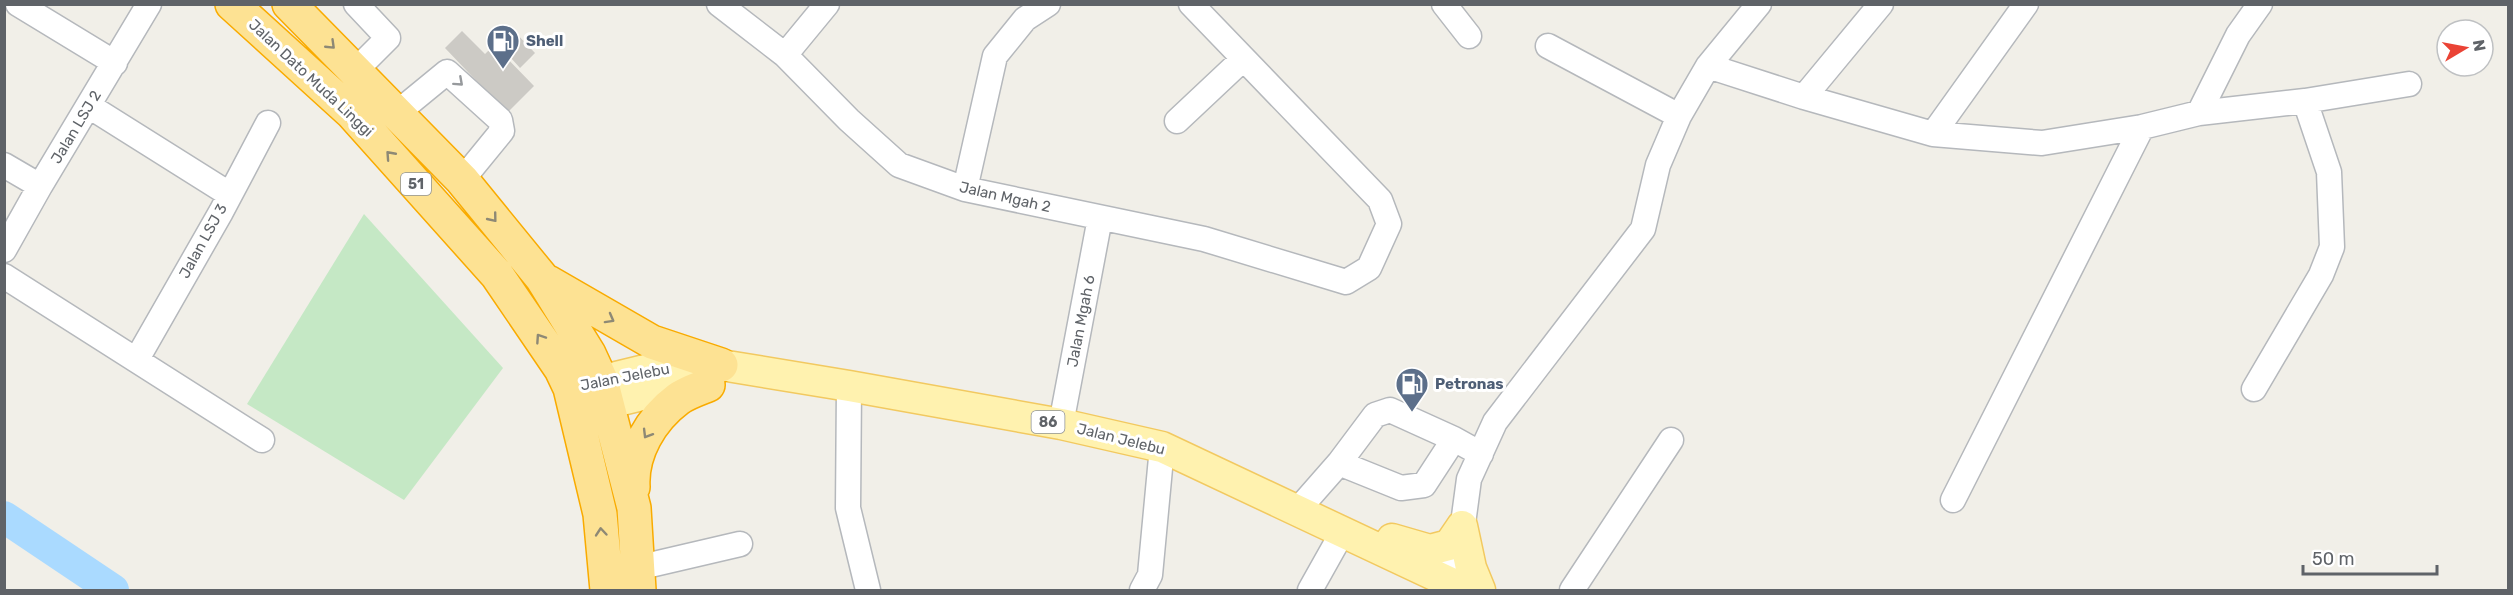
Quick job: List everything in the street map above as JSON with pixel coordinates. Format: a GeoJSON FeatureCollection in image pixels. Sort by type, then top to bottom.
{"type":"FeatureCollection","features":[{"type":"Feature","properties":{"kind":"highway","name":"Jalan Dato Muda Linggi"},"geometry":{"type":"LineString","coordinates":[[232,4],[352,113],[497,275],[561,369],[588,396],[633,508],[638,579]]}},
{"type":"Feature","properties":{"kind":"highway","name":"Jalan Dato Muda Linggi"},"geometry":{"type":"LineString","coordinates":[[289,4],[462,180],[542,278],[589,354],[588,396],[607,591]]}},
{"type":"Feature","properties":{"kind":"highway"},"geometry":{"type":"LineString","coordinates":[[542,278],[585,305],[714,375],[679,398],[656,419],[640,446],[632,477],[633,508]]}},
{"type":"Feature","properties":{"kind":"main road","name":"Jalan Jelebu"},"geometry":{"type":"LineString","coordinates":[[588,396],[657,367],[714,375],[786,376],[1061,424],[1162,447],[1456,585]]}},
{"type":"Feature","properties":{"kind":"main road"},"geometry":{"type":"LineString","coordinates":[[1318,522],[1430,550],[1449,545],[1462,526]]}},
{"type":"Feature","properties":{"kind":"main road"},"geometry":{"type":"LineString","coordinates":[[1462,526],[1471,568],[1480,591]]}},
{"type":"Feature","properties":{"kind":"street"},"geometry":{"type":"LineString","coordinates":[[18,4],[115,63]]}},
{"type":"Feature","properties":{"kind":"street","name":"Jalan LSJ 2"},"geometry":{"type":"LineString","coordinates":[[4,250],[149,4]]}},
{"type":"Feature","properties":{"kind":"street"},"geometry":{"type":"LineString","coordinates":[[356,4],[388,38],[356,70]]}},
{"type":"Feature","properties":{"kind":"street","name":"Jalan Mgah 2"},"geometry":{"type":"LineString","coordinates":[[719,4],[785,55],[849,120],[899,165],[965,189],[1204,239],[1346,282],[1369,268],[1389,224],[1380,200],[1243,59]]}},
{"type":"Feature","properties":{"kind":"street"},"geometry":{"type":"LineString","coordinates":[[785,55],[827,4]]}},
{"type":"Feature","properties":{"kind":"street"},"geometry":{"type":"LineString","coordinates":[[965,189],[995,56],[1025,19],[1048,4]]}},
{"type":"Feature","properties":{"kind":"street"},"geometry":{"type":"LineString","coordinates":[[1177,121],[1243,59],[1191,4]]}},
{"type":"Feature","properties":{"kind":"street"},"geometry":{"type":"LineString","coordinates":[[1443,4],[1469,36]]}},
{"type":"Feature","properties":{"kind":"street"},"geometry":{"type":"LineString","coordinates":[[1456,585],[1469,479],[1495,422],[1643,229],[1658,165],[1679,116],[1708,66],[1759,4]]}},
{"type":"Feature","properties":{"kind":"street"},"geometry":{"type":"LineString","coordinates":[[1804,98],[1881,4]]}},
{"type":"Feature","properties":{"kind":"street"},"geometry":{"type":"LineString","coordinates":[[1933,134],[2026,4]]}},
{"type":"Feature","properties":{"kind":"street"},"geometry":{"type":"LineString","coordinates":[[2199,113],[2238,35],[2260,4]]}},
{"type":"Feature","properties":{"kind":"street"},"geometry":{"type":"LineString","coordinates":[[1548,46],[1679,116]]}},
{"type":"Feature","properties":{"kind":"street"},"geometry":{"type":"LineString","coordinates":[[1708,66],[1804,98],[1933,134],[2042,143],[2142,127],[2199,113],[2305,101],[2409,84]]}},
{"type":"Feature","properties":{"kind":"street"},"geometry":{"type":"LineString","coordinates":[[397,113],[447,72],[500,120],[502,131],[462,180]]}},
{"type":"Feature","properties":{"kind":"street"},"geometry":{"type":"LineString","coordinates":[[2254,389],[2321,274],[2332,247],[2329,172],[2305,101]]}},
{"type":"Feature","properties":{"kind":"street"},"geometry":{"type":"LineString","coordinates":[[89,106],[229,195]]}},
{"type":"Feature","properties":{"kind":"street","name":"Jalan LSJ 3"},"geometry":{"type":"LineString","coordinates":[[137,359],[268,123]]}},
{"type":"Feature","properties":{"kind":"street"},"geometry":{"type":"LineString","coordinates":[[1953,500],[2142,127]]}},
{"type":"Feature","properties":{"kind":"street"},"geometry":{"type":"LineString","coordinates":[[4,165],[40,186]]}},
{"type":"Feature","properties":{"kind":"street","name":"Jalan Mgah 6"},"geometry":{"type":"LineString","coordinates":[[1061,424],[1100,218]]}},
{"type":"Feature","properties":{"kind":"street"},"geometry":{"type":"LineString","coordinates":[[4,276],[262,440]]}},
{"type":"Feature","properties":{"kind":"street"},"geometry":{"type":"LineString","coordinates":[[849,386],[848,508],[868,591]]}},
{"type":"Feature","properties":{"kind":"street"},"geometry":{"type":"LineString","coordinates":[[1310,591],[1318,522],[1339,463],[1375,415],[1390,410],[1481,454]]}},
{"type":"Feature","properties":{"kind":"street"},"geometry":{"type":"LineString","coordinates":[[1339,463],[1401,488],[1424,485],[1454,439]]}},
{"type":"Feature","properties":{"kind":"street"},"geometry":{"type":"LineString","coordinates":[[1572,591],[1671,441]]}},
{"type":"Feature","properties":{"kind":"street"},"geometry":{"type":"LineString","coordinates":[[1142,591],[1150,575],[1162,447]]}},
{"type":"Feature","properties":{"kind":"street"},"geometry":{"type":"LineString","coordinates":[[638,579],[740,544]]}},
{"type":"Feature","properties":{"kind":"green space"},"geometry":{"type":"Polygon","coordinates":[[[364,214],[503,368],[404,500],[247,404],[364,214]]]}},
{"type":"Feature","properties":{"kind":"building"},"geometry":{"type":"Polygon","coordinates":[[[462,31],[485,54],[494,45],[534,86],[507,113],[445,48],[462,31]]]}},
{"type":"Feature","properties":{"kind":"building"},"geometry":{"type":"Polygon","coordinates":[[[514,31],[535,53],[520,68],[499,45],[514,31]]]}},
{"type":"Feature","properties":{"kind":"waterway"},"geometry":{"type":"LineString","coordinates":[[4,517],[113,590]]}},
{"type":"Feature","properties":{"kind":"place","name":"Shell"},"geometry":{"type":"Point","coordinates":[503,70]}},
{"type":"Feature","properties":{"kind":"place","name":"Petronas"},"geometry":{"type":"Point","coordinates":[1412,413]}}]}
